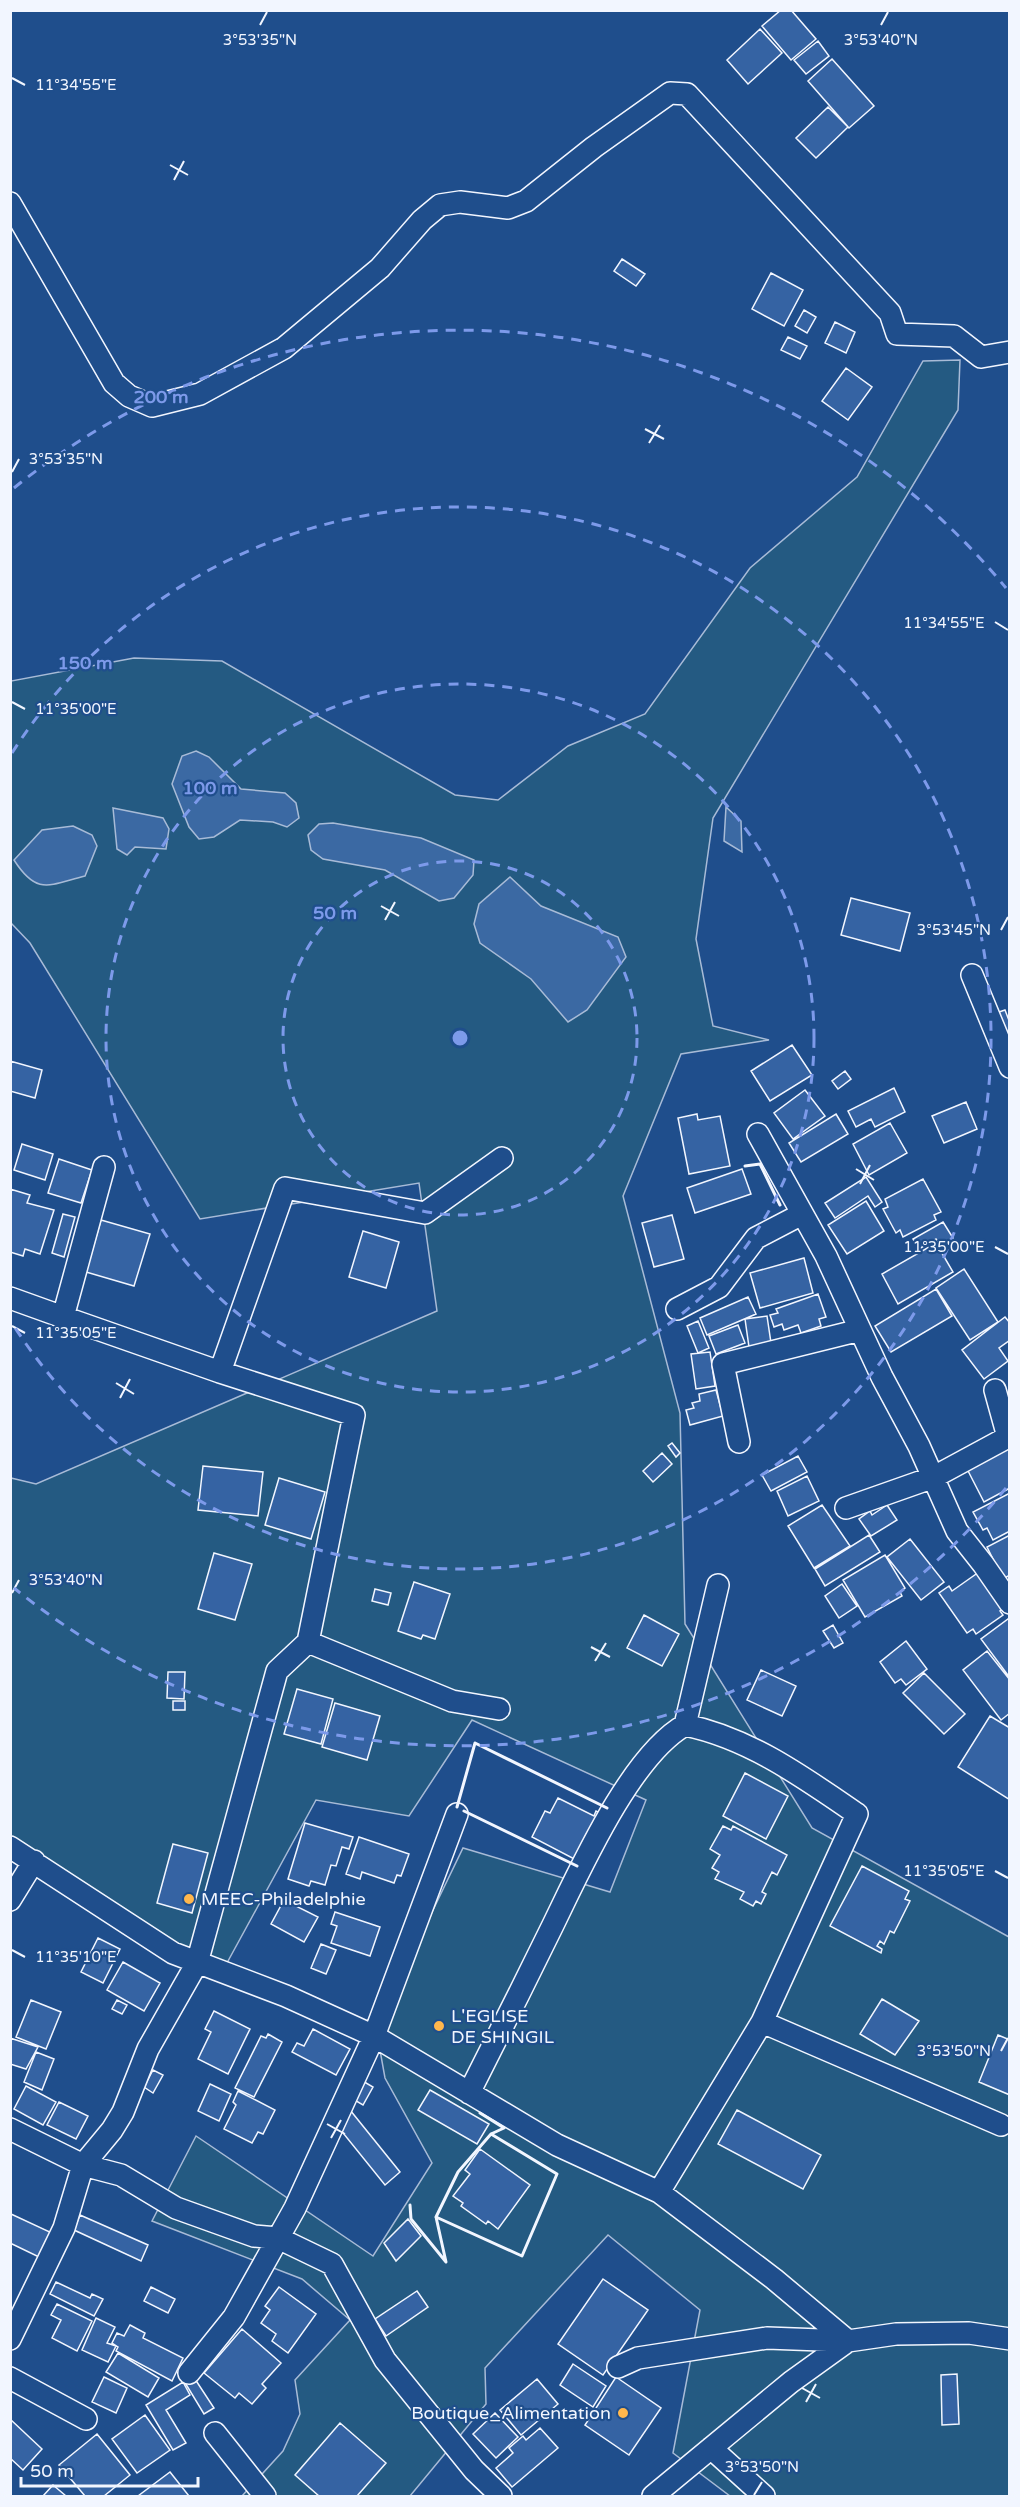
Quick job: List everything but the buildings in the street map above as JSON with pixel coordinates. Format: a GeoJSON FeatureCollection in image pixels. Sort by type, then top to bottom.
{"type":"FeatureCollection","features":[{"type":"Feature","properties":{"kind":"street"},"geometry":{"type":"LineString","coordinates":[[10,203],[114,383],[129,396],[153,406],[200,394],[284,348],[380,268],[422,220],[440,205],[460,202],[508,208],[526,201],[594,147],[670,93],[687,94],[890,313],[897,334],[954,336],[981,357],[1010,352]]}},
{"type":"Feature","properties":{"kind":"street"},"geometry":{"type":"LineString","coordinates":[[972,975],[1010,1067]]}},
{"type":"Feature","properties":{"kind":"street"},"geometry":{"type":"LineString","coordinates":[[758,1134],[826,1256],[934,1478],[957,1531],[1010,1603]]}},
{"type":"Feature","properties":{"kind":"street"},"geometry":{"type":"LineString","coordinates":[[220,1372],[285,1188],[425,1213],[501,1158]]}},
{"type":"Feature","properties":{"kind":"street"},"geometry":{"type":"LineString","coordinates":[[63,1317],[104,1167]]}},
{"type":"Feature","properties":{"kind":"street"},"geometry":{"type":"LineString","coordinates":[[677,1308],[719,1287],[756,1238],[802,1214]]}},
{"type":"Feature","properties":{"kind":"street"},"geometry":{"type":"LineString","coordinates":[[10,1298],[220,1372],[354,1415],[308,1642],[277,1671],[197,1963],[148,2049],[123,2112],[112,2130],[83,2165],[64,2228],[10,2339]]}},
{"type":"Feature","properties":{"kind":"street"},"geometry":{"type":"LineString","coordinates":[[739,1442],[723,1364],[860,1330]]}},
{"type":"Feature","properties":{"kind":"street"},"geometry":{"type":"LineString","coordinates":[[846,1508],[934,1478],[1008,1437],[995,1390]]}},
{"type":"Feature","properties":{"kind":"street"},"geometry":{"type":"LineString","coordinates":[[685,1725],[718,1585]]}},
{"type":"Feature","properties":{"kind":"street"},"geometry":{"type":"LineString","coordinates":[[308,1642],[452,1701],[499,1709]]}},
{"type":"Feature","properties":{"kind":"street"},"geometry":{"type":"LineString","coordinates":[[469,2093],[601,1829],[647,1758],[672,1732],[685,1725],[715,1731],[758,1752],[800,1774],[856,1814],[762,2022],[659,2192]]}},
{"type":"Feature","properties":{"kind":"street"},"geometry":{"type":"LineString","coordinates":[[189,2373],[234,2317],[295,2208],[374,2036],[457,1814]]}},
{"type":"Feature","properties":{"kind":"street"},"geometry":{"type":"LineString","coordinates":[[10,1847],[172,1953],[286,1996],[374,2036],[557,2145],[659,2192],[774,2279],[848,2341]]}},
{"type":"Feature","properties":{"kind":"street"},"geometry":{"type":"LineString","coordinates":[[10,1900],[34,1861]]}},
{"type":"Feature","properties":{"kind":"street"},"geometry":{"type":"LineString","coordinates":[[762,2022],[1001,2125]]}},
{"type":"Feature","properties":{"kind":"street"},"geometry":{"type":"LineString","coordinates":[[10,2129],[83,2165],[122,2175],[176,2208],[254,2236],[278,2238],[332,2264],[385,2360],[474,2470],[501,2496]]}},
{"type":"Feature","properties":{"kind":"street"},"geometry":{"type":"LineString","coordinates":[[618,2367],[638,2358],[767,2338],[848,2341],[896,2334],[969,2333],[1010,2339]]}},
{"type":"Feature","properties":{"kind":"street"},"geometry":{"type":"LineString","coordinates":[[653,2496],[791,2382],[848,2341]]}},
{"type":"Feature","properties":{"kind":"street"},"geometry":{"type":"LineString","coordinates":[[10,2378],[86,2420]]}},
{"type":"Feature","properties":{"kind":"street"},"geometry":{"type":"LineString","coordinates":[[215,2433],[265,2496]]}},
{"type":"Feature","properties":{"kind":"street"},"geometry":{"type":"LineString","coordinates":[[711,2448],[764,2496]]}},
{"type":"Feature","properties":{"kind":"shaded area"},"geometry":{"type":"Polygon","coordinates":[[[960,360],[958,410],[713,818],[696,939],[713,1026],[769,1040],[681,1054],[623,1196],[680,1413],[685,1624],[812,1828],[1009,1937],[1009,2496],[730,2496],[673,2453],[700,2310],[608,2235],[485,2368],[486,2404],[410,2496],[242,2496],[283,2451],[300,2414],[295,2380],[350,2320],[302,2279],[152,2221],[196,2136],[373,2256],[432,2163],[385,2078],[376,2028],[463,1848],[610,1892],[646,1800],[472,1720],[409,1816],[316,1800],[222,1972],[11,1843],[11,1478],[36,1484],[437,1311],[419,1183],[200,1219],[30,943],[11,923],[11,681],[134,658],[222,661],[455,795],[498,800],[568,746],[645,714],[750,568],[857,477],[923,361],[960,360]]]}},
{"type":"Feature","properties":{"kind":"shaded area"},"geometry":{"type":"Polygon","coordinates":[[[196,751],[209,757],[241,789],[285,793],[296,803],[299,818],[287,827],[273,822],[240,820],[214,837],[199,839],[189,827],[172,784],[182,756],[196,751]]]}},
{"type":"Feature","properties":{"kind":"shaded area"},"geometry":{"type":"Polygon","coordinates":[[[726,807],[741,821],[742,852],[724,841],[726,807]]]}},
{"type":"Feature","properties":{"kind":"shaded area"},"geometry":{"type":"Polygon","coordinates":[[[113,808],[163,818],[169,829],[166,849],[135,847],[127,855],[117,849],[113,808]]]}},
{"type":"Feature","properties":{"kind":"shaded area"},"geometry":{"type":"Polygon","coordinates":[[[333,823],[421,838],[474,860],[473,875],[454,898],[439,901],[385,870],[323,859],[311,850],[308,835],[319,824],[333,823]]]}},
{"type":"Feature","properties":{"kind":"shaded area"},"geometry":{"type":"Polygon","coordinates":[[[73,826],[92,835],[97,846],[85,876],[45,885],[30,879],[14,860],[42,830],[73,826]]]}},
{"type":"Feature","properties":{"kind":"shaded area"},"geometry":{"type":"Polygon","coordinates":[[[510,877],[541,906],[618,937],[626,957],[587,1010],[568,1022],[531,979],[480,943],[474,924],[479,904],[510,877]]]}},
{"type":"Feature","properties":{"kind":"wall"},"geometry":{"type":"LineString","coordinates":[[745,1166],[760,1164],[780,1205]]}},
{"type":"Feature","properties":{"kind":"wall"},"geometry":{"type":"LineString","coordinates":[[457,1807],[475,1743],[607,1808]]}},
{"type":"Feature","properties":{"kind":"wall"},"geometry":{"type":"LineString","coordinates":[[464,1811],[577,1866]]}},
{"type":"Feature","properties":{"kind":"wall"},"geometry":{"type":"LineString","coordinates":[[410,2205],[411,2219],[446,2262],[436,2217],[458,2172],[491,2134],[504,2128],[480,2113]]}},
{"type":"Feature","properties":{"kind":"wall"},"geometry":{"type":"LineString","coordinates":[[436,2217],[522,2256],[557,2174],[491,2134]]}},
{"type":"Feature","properties":{"kind":"place","name":"MEEC-Philadelphie"},"geometry":{"type":"Point","coordinates":[189,1899]}},
{"type":"Feature","properties":{"kind":"place","name":"L'EGLISE DE SHINGIL"},"geometry":{"type":"Point","coordinates":[439,2026]}},
{"type":"Feature","properties":{"kind":"place","name":"Boutique_Alimentation"},"geometry":{"type":"Point","coordinates":[623,2413]}}]}
